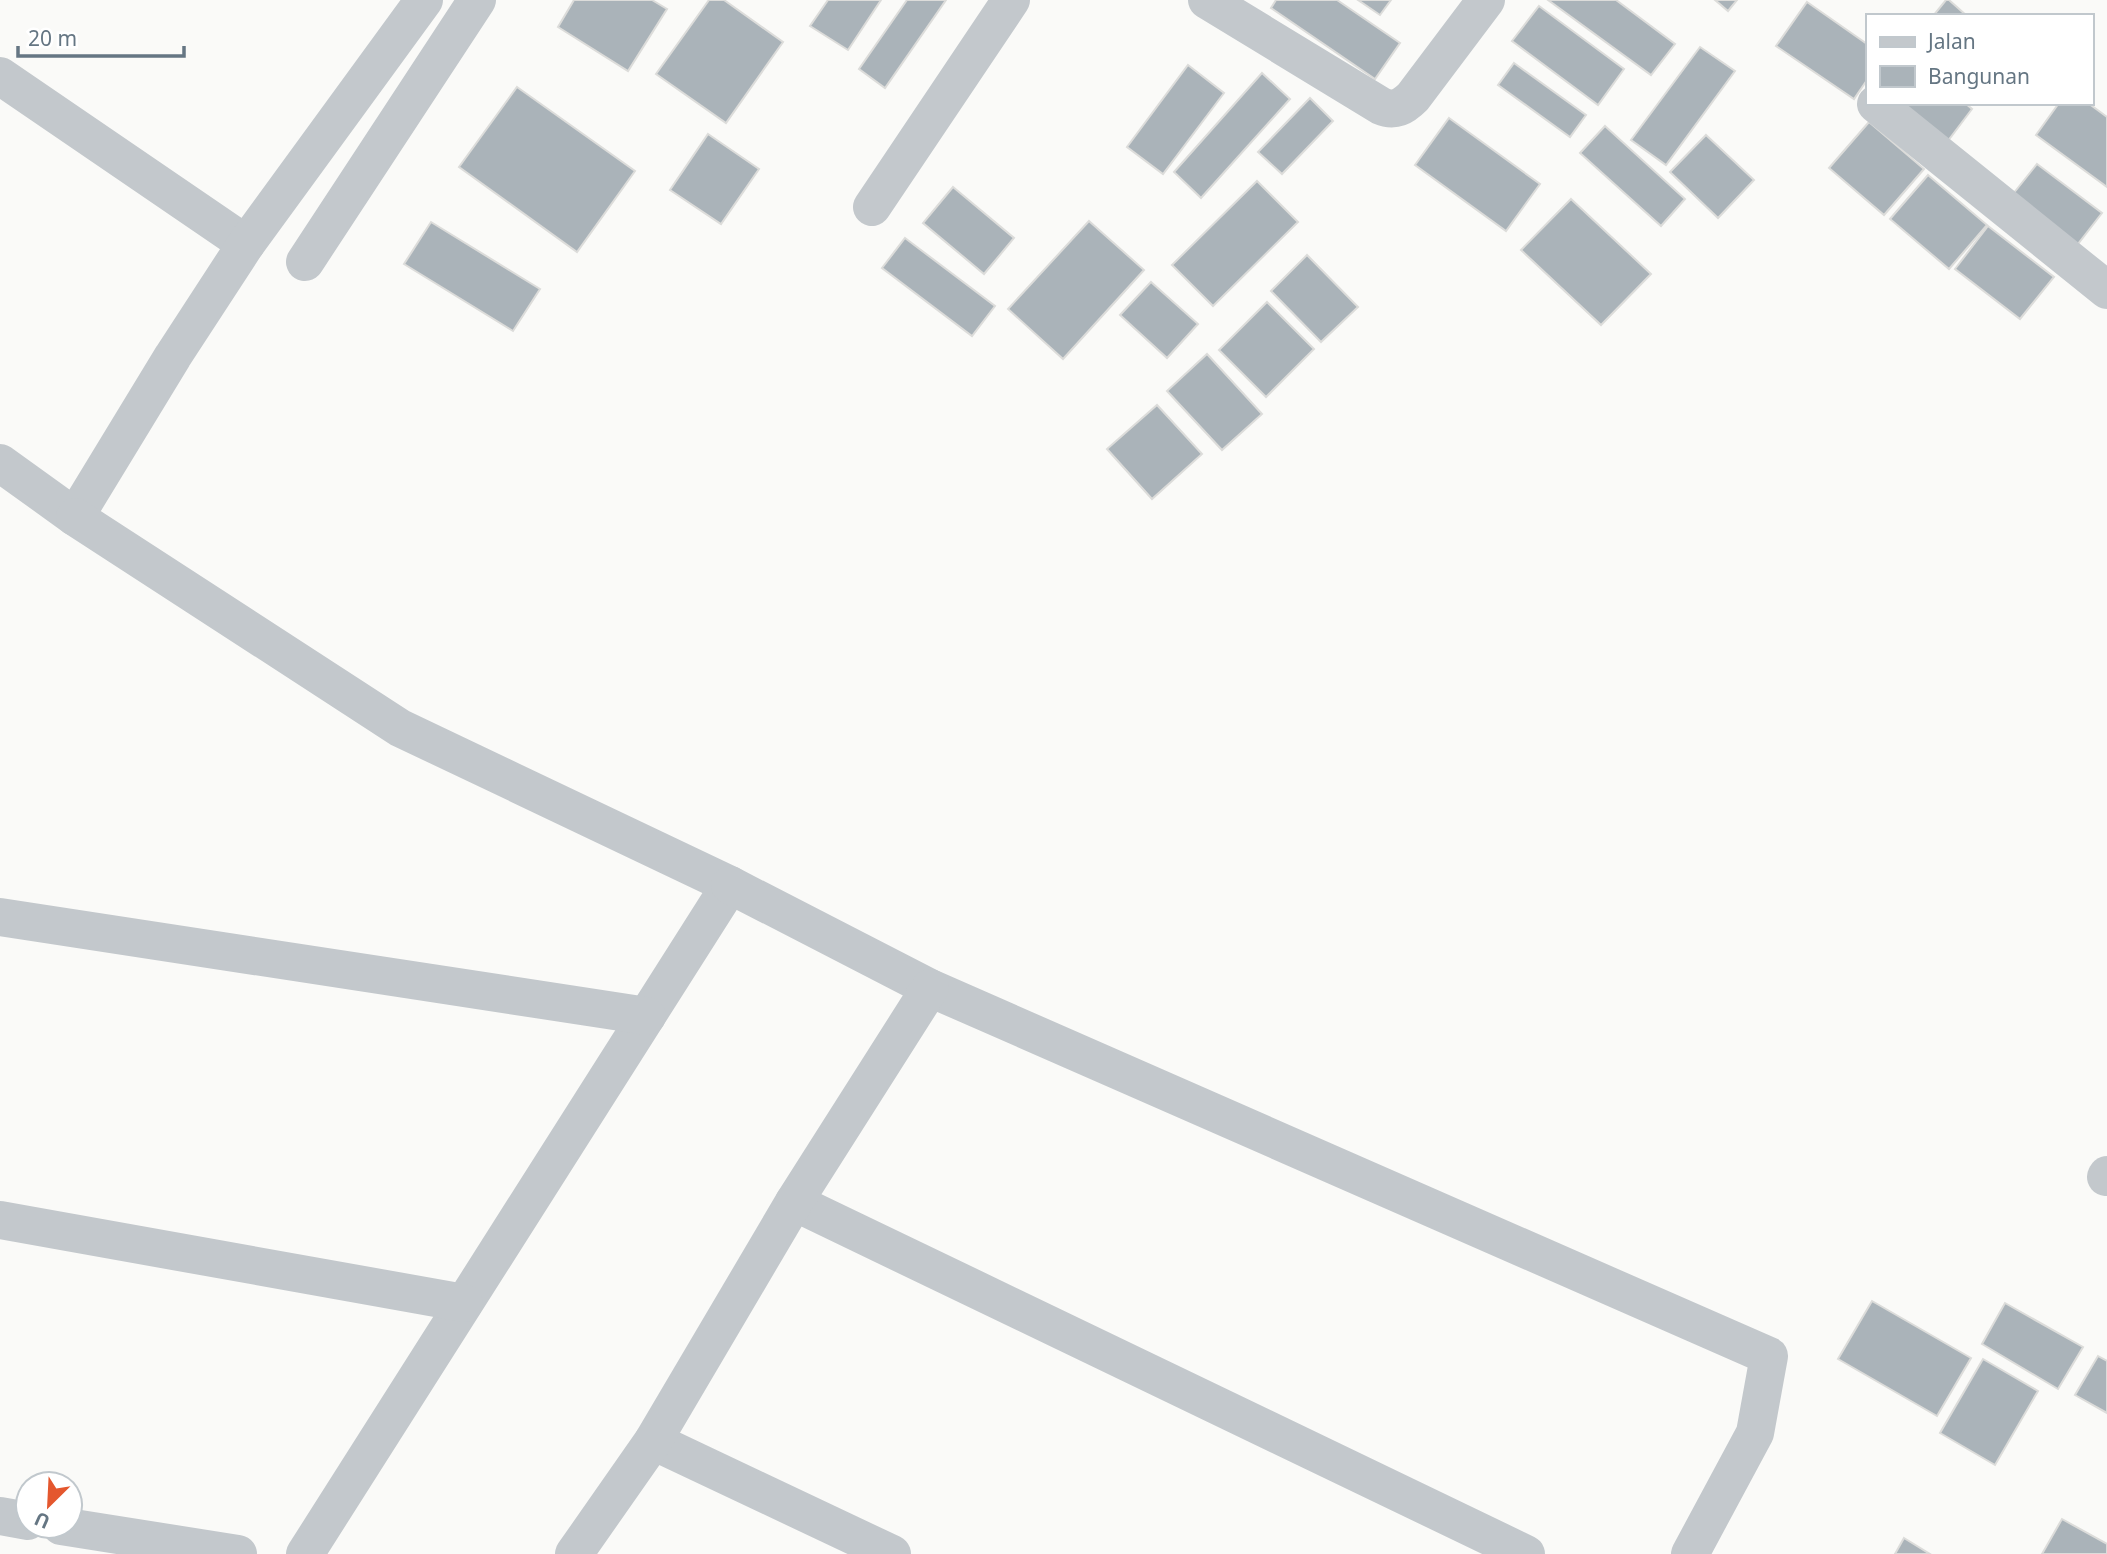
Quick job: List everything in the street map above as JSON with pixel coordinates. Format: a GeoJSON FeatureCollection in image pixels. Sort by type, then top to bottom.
{"type":"FeatureCollection","features":[{"type":"Feature","properties":{"kind":"street"},"geometry":{"type":"LineString","coordinates":[[75,517],[173,356],[246,244],[424,0]]}},
{"type":"Feature","properties":{"kind":"street"},"geometry":{"type":"LineString","coordinates":[[305,262],[477,0]]}},
{"type":"Feature","properties":{"kind":"street"},"geometry":{"type":"LineString","coordinates":[[872,206],[1011,0]]}},
{"type":"Feature","properties":{"kind":"street"},"geometry":{"type":"LineString","coordinates":[[1207,0],[1381,106],[1390,108],[1404,106],[1486,0]]}},
{"type":"Feature","properties":{"kind":"street"},"geometry":{"type":"LineString","coordinates":[[0,76],[246,244]]}},
{"type":"Feature","properties":{"kind":"street"},"geometry":{"type":"LineString","coordinates":[[1877,105],[2107,289]]}},
{"type":"Feature","properties":{"kind":"street"},"geometry":{"type":"LineString","coordinates":[[0,463],[75,517],[400,729],[730,885],[930,988],[1769,1356],[1755,1433],[1690,1554]]}},
{"type":"Feature","properties":{"kind":"street"},"geometry":{"type":"LineString","coordinates":[[305,1554],[730,885]]}},
{"type":"Feature","properties":{"kind":"street"},"geometry":{"type":"LineString","coordinates":[[0,917],[646,1017]]}},
{"type":"Feature","properties":{"kind":"street"},"geometry":{"type":"LineString","coordinates":[[573,1554],[653,1441],[794,1202],[930,988]]}},
{"type":"Feature","properties":{"kind":"street"},"geometry":{"type":"LineString","coordinates":[[794,1202],[1526,1554]]}},
{"type":"Feature","properties":{"kind":"street"},"geometry":{"type":"LineString","coordinates":[[0,1220],[464,1303]]}},
{"type":"Feature","properties":{"kind":"street"},"geometry":{"type":"LineString","coordinates":[[653,1441],[892,1554]]}},
{"type":"Feature","properties":{"kind":"street"},"geometry":{"type":"LineString","coordinates":[[84,1530],[238,1554]]}},
{"type":"Feature","properties":{"kind":"building"},"geometry":{"type":"Polygon","coordinates":[[[574,0],[652,0],[667,9],[628,71],[558,27],[574,0]]]}},
{"type":"Feature","properties":{"kind":"building"},"geometry":{"type":"Polygon","coordinates":[[[709,0],[724,0],[783,42],[726,123],[656,74],[709,0]]]}},
{"type":"Feature","properties":{"kind":"building"},"geometry":{"type":"Polygon","coordinates":[[[828,0],[881,0],[848,50],[810,26],[828,0]]]}},
{"type":"Feature","properties":{"kind":"building"},"geometry":{"type":"Polygon","coordinates":[[[907,0],[946,0],[885,88],[859,69],[907,0]]]}},
{"type":"Feature","properties":{"kind":"building"},"geometry":{"type":"Polygon","coordinates":[[[1276,0],[1337,0],[1400,43],[1375,79],[1271,8],[1276,0]]]}},
{"type":"Feature","properties":{"kind":"building"},"geometry":{"type":"Polygon","coordinates":[[[1358,0],[1391,0],[1380,15],[1358,0]]]}},
{"type":"Feature","properties":{"kind":"building"},"geometry":{"type":"Polygon","coordinates":[[[1548,0],[1616,0],[1675,44],[1651,75],[1548,0]]]}},
{"type":"Feature","properties":{"kind":"building"},"geometry":{"type":"Polygon","coordinates":[[[1715,0],[1737,0],[1728,11],[1715,0]]]}},
{"type":"Feature","properties":{"kind":"building"},"geometry":{"type":"Polygon","coordinates":[[[1949,0],[1965,14],[1935,14],[1949,0]]]}},
{"type":"Feature","properties":{"kind":"building"},"geometry":{"type":"Polygon","coordinates":[[[1807,2],[1866,43],[1866,81],[1854,99],[1776,46],[1807,2]]]}},
{"type":"Feature","properties":{"kind":"building"},"geometry":{"type":"Polygon","coordinates":[[[1539,6],[1624,69],[1598,105],[1512,41],[1539,6]]]}},
{"type":"Feature","properties":{"kind":"building"},"geometry":{"type":"Polygon","coordinates":[[[1700,47],[1735,71],[1666,165],[1631,140],[1700,47]]]}},
{"type":"Feature","properties":{"kind":"building"},"geometry":{"type":"Polygon","coordinates":[[[1514,63],[1586,115],[1570,137],[1498,85],[1514,63]]]}},
{"type":"Feature","properties":{"kind":"building"},"geometry":{"type":"Polygon","coordinates":[[[1188,65],[1224,93],[1163,174],[1127,147],[1188,65]]]}},
{"type":"Feature","properties":{"kind":"building"},"geometry":{"type":"Polygon","coordinates":[[[1262,73],[1290,99],[1201,198],[1174,172],[1262,73]]]}},
{"type":"Feature","properties":{"kind":"building"},"geometry":{"type":"Polygon","coordinates":[[[517,87],[635,171],[577,252],[459,167],[517,87]]]}},
{"type":"Feature","properties":{"kind":"building"},"geometry":{"type":"Polygon","coordinates":[[[1310,98],[1333,121],[1282,174],[1258,152],[1310,98]]]}},
{"type":"Feature","properties":{"kind":"building"},"geometry":{"type":"Polygon","coordinates":[[[1890,105],[1967,105],[1972,109],[1944,146],[1890,105]]]}},
{"type":"Feature","properties":{"kind":"building"},"geometry":{"type":"Polygon","coordinates":[[[2058,105],[2091,105],[2107,117],[2107,187],[2036,135],[2058,105]]]}},
{"type":"Feature","properties":{"kind":"building"},"geometry":{"type":"Polygon","coordinates":[[[1449,118],[1540,184],[1506,231],[1415,165],[1449,118]]]}},
{"type":"Feature","properties":{"kind":"building"},"geometry":{"type":"Polygon","coordinates":[[[1869,122],[1924,169],[1884,215],[1829,168],[1869,122]]]}},
{"type":"Feature","properties":{"kind":"building"},"geometry":{"type":"Polygon","coordinates":[[[1605,126],[1685,199],[1661,226],[1580,153],[1605,126]]]}},
{"type":"Feature","properties":{"kind":"building"},"geometry":{"type":"Polygon","coordinates":[[[708,134],[759,169],[721,224],[670,190],[708,134]]]}},
{"type":"Feature","properties":{"kind":"building"},"geometry":{"type":"Polygon","coordinates":[[[1706,135],[1754,180],[1718,218],[1670,172],[1706,135]]]}},
{"type":"Feature","properties":{"kind":"building"},"geometry":{"type":"Polygon","coordinates":[[[2037,164],[2102,213],[2074,249],[2009,199],[2037,164]]]}},
{"type":"Feature","properties":{"kind":"building"},"geometry":{"type":"Polygon","coordinates":[[[1928,175],[1987,225],[1949,269],[1890,219],[1928,175]]]}},
{"type":"Feature","properties":{"kind":"building"},"geometry":{"type":"Polygon","coordinates":[[[1257,181],[1298,222],[1213,306],[1172,265],[1257,181]]]}},
{"type":"Feature","properties":{"kind":"building"},"geometry":{"type":"Polygon","coordinates":[[[953,187],[1014,238],[984,274],[923,223],[953,187]]]}},
{"type":"Feature","properties":{"kind":"building"},"geometry":{"type":"Polygon","coordinates":[[[1571,199],[1651,274],[1601,325],[1521,250],[1571,199]]]}},
{"type":"Feature","properties":{"kind":"building"},"geometry":{"type":"Polygon","coordinates":[[[1089,221],[1144,270],[1063,359],[1008,309],[1089,221]]]}},
{"type":"Feature","properties":{"kind":"building"},"geometry":{"type":"Polygon","coordinates":[[[431,222],[540,289],[513,331],[404,264],[431,222]]]}},
{"type":"Feature","properties":{"kind":"building"},"geometry":{"type":"Polygon","coordinates":[[[1988,226],[2054,277],[2020,319],[1955,269],[1988,226]]]}},
{"type":"Feature","properties":{"kind":"building"},"geometry":{"type":"Polygon","coordinates":[[[905,238],[995,306],[972,336],[882,268],[905,238]]]}},
{"type":"Feature","properties":{"kind":"building"},"geometry":{"type":"Polygon","coordinates":[[[1307,255],[1358,307],[1321,342],[1271,291],[1307,255]]]}},
{"type":"Feature","properties":{"kind":"building"},"geometry":{"type":"Polygon","coordinates":[[[1151,282],[1198,324],[1167,358],[1120,315],[1151,282]]]}},
{"type":"Feature","properties":{"kind":"building"},"geometry":{"type":"Polygon","coordinates":[[[1267,302],[1314,349],[1266,397],[1219,350],[1267,302]]]}},
{"type":"Feature","properties":{"kind":"building"},"geometry":{"type":"Polygon","coordinates":[[[1207,354],[1262,414],[1222,450],[1167,391],[1207,354]]]}},
{"type":"Feature","properties":{"kind":"building"},"geometry":{"type":"Polygon","coordinates":[[[1157,405],[1202,454],[1152,499],[1107,449],[1157,405]]]}},
{"type":"Feature","properties":{"kind":"building"},"geometry":{"type":"Polygon","coordinates":[[[1872,1301],[1971,1358],[1937,1416],[1838,1359],[1872,1301]]]}},
{"type":"Feature","properties":{"kind":"building"},"geometry":{"type":"Polygon","coordinates":[[[2005,1303],[2083,1347],[2058,1389],[1982,1344],[2005,1303]]]}},
{"type":"Feature","properties":{"kind":"building"},"geometry":{"type":"Polygon","coordinates":[[[2098,1356],[2107,1361],[2107,1413],[2075,1395],[2098,1356]]]}},
{"type":"Feature","properties":{"kind":"building"},"geometry":{"type":"Polygon","coordinates":[[[1983,1359],[2038,1391],[1995,1465],[1940,1433],[1983,1359]]]}},
{"type":"Feature","properties":{"kind":"building"},"geometry":{"type":"Polygon","coordinates":[[[2062,1519],[2107,1544],[2107,1554],[2042,1554],[2062,1519]]]}},
{"type":"Feature","properties":{"kind":"building"},"geometry":{"type":"Polygon","coordinates":[[[1904,1538],[1930,1554],[1895,1554],[1904,1538]]]}}]}
